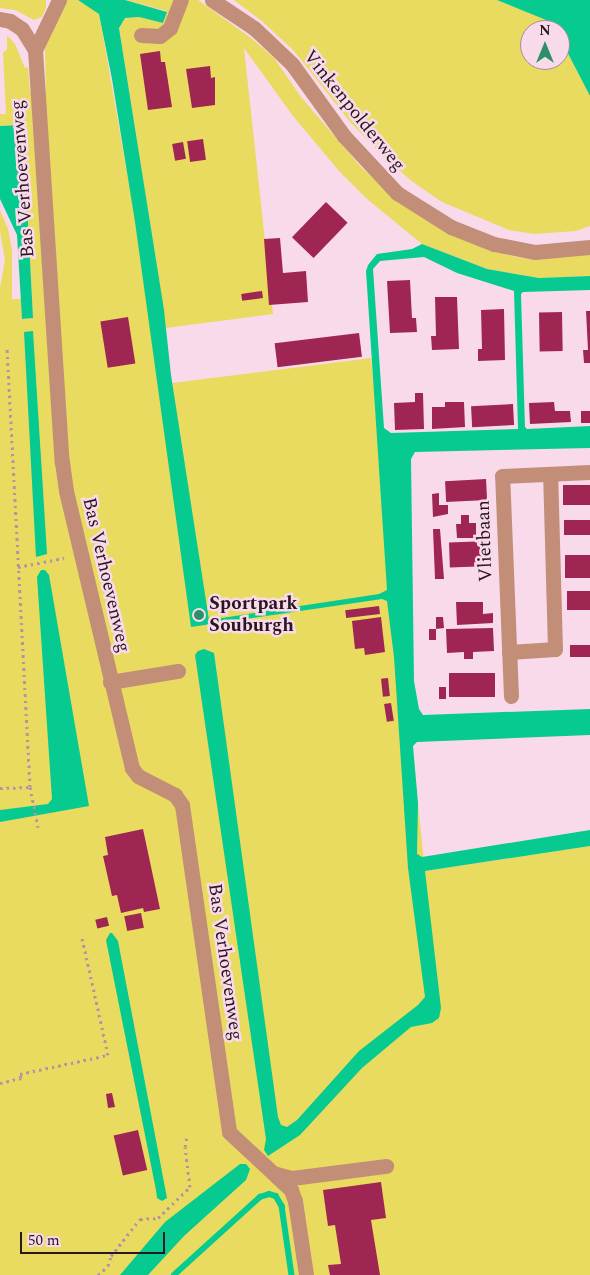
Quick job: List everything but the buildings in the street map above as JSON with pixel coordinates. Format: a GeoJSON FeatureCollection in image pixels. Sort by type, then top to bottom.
{"type":"FeatureCollection","features":[{"type":"Feature","properties":{"kind":"street","name":"Bas Verhoevenweg"},"geometry":{"type":"LineString","coordinates":[[59,0],[35,50],[62,462],[80,555],[132,768],[138,776],[175,795],[182,805],[230,1132],[273,1173]]}},
{"type":"Feature","properties":{"kind":"street"},"geometry":{"type":"LineString","coordinates":[[141,35],[160,36],[170,28],[181,0]]}},
{"type":"Feature","properties":{"kind":"street","name":"Vinkenpolderweg"},"geometry":{"type":"LineString","coordinates":[[212,0],[254,28],[292,64],[344,136],[397,193],[451,227],[494,244],[535,252],[590,247]]}},
{"type":"Feature","properties":{"kind":"street"},"geometry":{"type":"LineString","coordinates":[[0,19],[10,21],[22,29],[35,50]]}},
{"type":"Feature","properties":{"kind":"street","name":"Vlietbaan"},"geometry":{"type":"LineString","coordinates":[[511,696],[502,476],[590,472]]}},
{"type":"Feature","properties":{"kind":"street"},"geometry":{"type":"LineString","coordinates":[[509,652],[555,649],[550,474]]}},
{"type":"Feature","properties":{"kind":"street"},"geometry":{"type":"LineString","coordinates":[[110,682],[178,671]]}},
{"type":"Feature","properties":{"kind":"street"},"geometry":{"type":"LineString","coordinates":[[273,1173],[292,1178],[386,1166]]}},
{"type":"Feature","properties":{"kind":"street"},"geometry":{"type":"LineString","coordinates":[[273,1173],[291,1190],[293,1195],[306,1275]]}},
{"type":"Feature","properties":{"kind":"path"},"geometry":{"type":"LineString","coordinates":[[7,347],[30,787],[38,827]]}},
{"type":"Feature","properties":{"kind":"path"},"geometry":{"type":"LineString","coordinates":[[18,567],[80,555]]}},
{"type":"Feature","properties":{"kind":"path"},"geometry":{"type":"LineString","coordinates":[[0,788],[30,787]]}},
{"type":"Feature","properties":{"kind":"path"},"geometry":{"type":"LineString","coordinates":[[0,1083],[21,1078],[20,1074],[108,1054],[82,938]]}},
{"type":"Feature","properties":{"kind":"path"},"geometry":{"type":"LineString","coordinates":[[98,1275],[108,1266],[111,1256],[140,1219],[158,1218],[190,1187],[185,1147],[187,1137]]}},
{"type":"Feature","properties":{"kind":"shaded area"},"geometry":{"type":"Polygon","coordinates":[[[0,0],[46,0],[46,8],[42,17],[34,20],[15,10],[0,8],[0,0]]]}},
{"type":"Feature","properties":{"kind":"shaded area","name":"Sportpark Souburgh"},"geometry":{"type":"Polygon","coordinates":[[[65,0],[78,0],[99,13],[164,384],[371,358],[425,871],[590,846],[590,1275],[0,1275],[0,288],[5,260],[0,231],[0,210],[8,229],[12,250],[12,299],[21,299],[22,319],[33,318],[23,125],[0,126],[0,114],[6,114],[3,53],[7,49],[7,35],[15,44],[25,68],[28,67],[30,92],[46,92],[45,47],[65,0]]]}},
{"type":"Feature","properties":{"kind":"shaded area"},"geometry":{"type":"Polygon","coordinates":[[[78,0],[125,0],[167,12],[163,23],[139,17],[125,18],[119,28],[164,310],[171,375],[209,620],[379,594],[387,590],[366,271],[368,265],[377,254],[412,249],[422,244],[487,269],[539,278],[590,276],[590,290],[523,292],[521,294],[525,427],[527,429],[590,426],[590,448],[415,452],[411,459],[414,681],[419,709],[423,715],[590,709],[590,735],[417,742],[413,746],[418,803],[417,854],[422,857],[590,830],[590,846],[425,871],[441,1008],[439,1018],[432,1023],[411,1027],[362,1068],[300,1135],[268,1156],[264,1150],[266,1139],[195,655],[198,651],[204,649],[214,653],[278,1117],[281,1125],[287,1127],[297,1120],[359,1051],[418,1005],[425,997],[408,868],[394,657],[387,601],[382,599],[191,627],[135,222],[112,79],[99,14],[78,0]],[[424,257],[380,261],[373,269],[384,428],[391,433],[518,429],[514,291],[457,273],[424,257]]]}},
{"type":"Feature","properties":{"kind":"shaded area"},"geometry":{"type":"Polygon","coordinates":[[[125,0],[198,0],[251,38],[274,58],[301,97],[361,167],[394,197],[422,218],[487,250],[516,257],[539,260],[590,252],[590,276],[539,278],[487,269],[422,244],[367,199],[339,171],[293,116],[244,48],[273,314],[166,328],[119,28],[125,18],[139,17],[163,23],[167,11],[125,0]]]}},
{"type":"Feature","properties":{"kind":"shaded area"},"geometry":{"type":"Polygon","coordinates":[[[234,0],[497,0],[547,20],[520,20],[520,70],[570,70],[570,57],[590,96],[590,226],[576,231],[534,234],[509,230],[442,202],[413,182],[383,156],[351,123],[294,51],[263,22],[234,0]]]}},
{"type":"Feature","properties":{"kind":"shaded area"},"geometry":{"type":"Polygon","coordinates":[[[497,0],[590,0],[590,96],[570,57],[570,20],[546,20],[497,0]]]}},
{"type":"Feature","properties":{"kind":"shaded area"},"geometry":{"type":"Polygon","coordinates":[[[23,125],[33,318],[22,319],[17,235],[0,199],[0,126],[23,125]]]}},
{"type":"Feature","properties":{"kind":"shaded area"},"geometry":{"type":"Polygon","coordinates":[[[33,331],[47,554],[36,557],[24,332],[33,331]]]}},
{"type":"Feature","properties":{"kind":"shaded area"},"geometry":{"type":"Polygon","coordinates":[[[41,570],[45,570],[49,575],[89,806],[0,822],[0,810],[48,804],[52,799],[37,577],[41,570]]]}},
{"type":"Feature","properties":{"kind":"shaded area"},"geometry":{"type":"Polygon","coordinates":[[[110,933],[118,941],[167,1198],[162,1201],[157,1198],[106,940],[110,933]]]}},
{"type":"Feature","properties":{"kind":"shaded area"},"geometry":{"type":"Polygon","coordinates":[[[240,1164],[246,1164],[250,1169],[246,1180],[184,1236],[148,1275],[120,1275],[165,1222],[240,1164]]]}},
{"type":"Feature","properties":{"kind":"waterway"},"geometry":{"type":"LineString","coordinates":[[174,1275],[260,1197],[269,1194],[276,1196],[282,1206],[292,1275]]}},
{"type":"Feature","properties":{"kind":"place","name":"Sportpark Souburgh"},"geometry":{"type":"Point","coordinates":[199,615]}}]}
